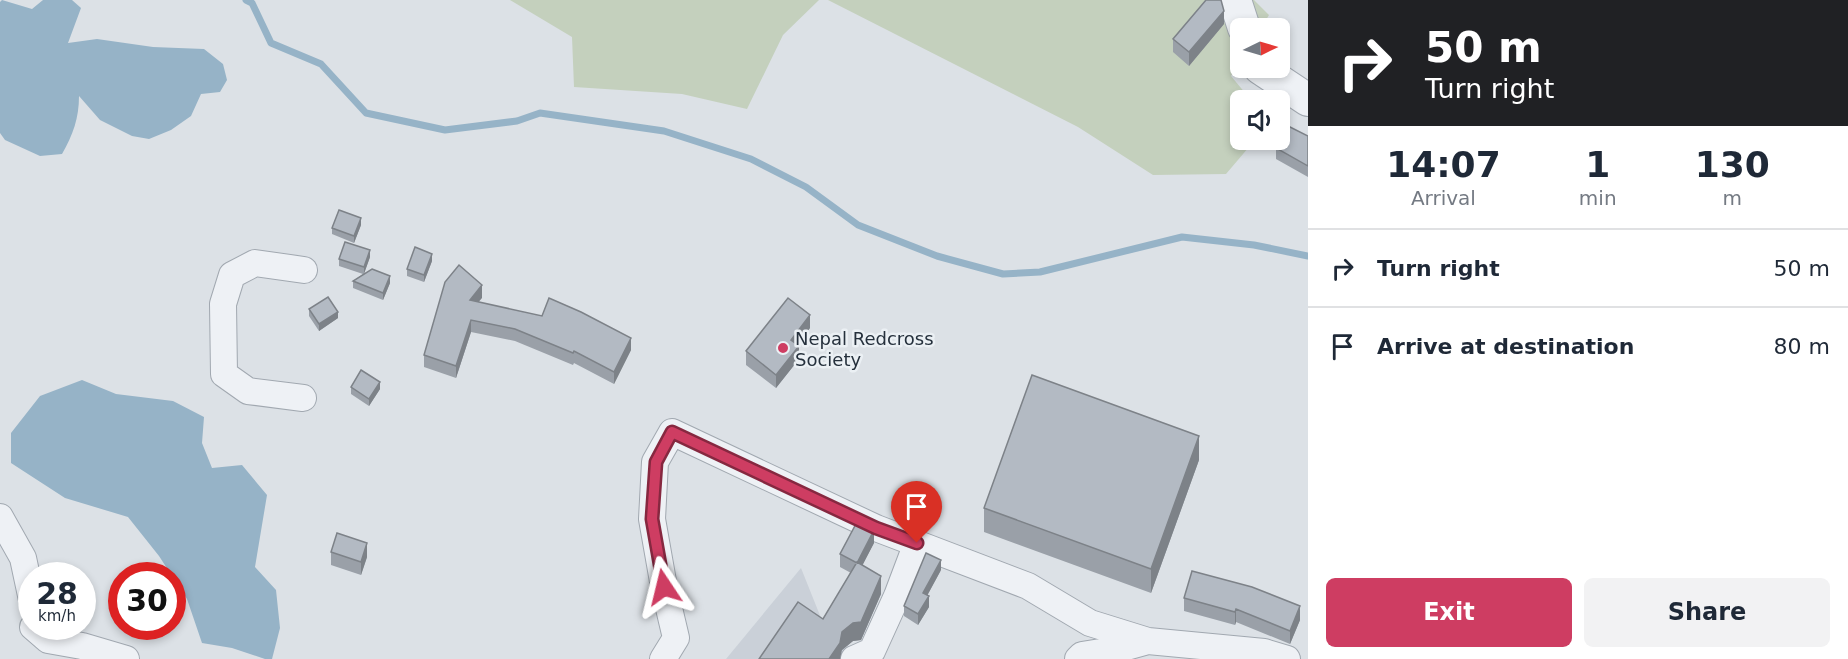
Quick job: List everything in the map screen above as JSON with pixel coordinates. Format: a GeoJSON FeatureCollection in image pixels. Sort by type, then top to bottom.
{"type":"FeatureCollection","features":[{"type":"Feature","properties":{"kind":"street"},"geometry":{"type":"LineString","coordinates":[[1235,0],[1241,18]]}},
{"type":"Feature","properties":{"kind":"street"},"geometry":{"type":"LineString","coordinates":[[1275,78],[1308,100]]}},
{"type":"Feature","properties":{"kind":"street"},"geometry":{"type":"LineString","coordinates":[[303,398],[248,391],[224,374],[223,304],[232,275],[255,263],[304,270]]}},
{"type":"Feature","properties":{"kind":"street"},"geometry":{"type":"LineString","coordinates":[[663,659],[676,638],[652,519],[656,462],[672,432],[866,524],[1028,586],[1090,623],[1148,641],[1264,652],[1287,659]]}},
{"type":"Feature","properties":{"kind":"street"},"geometry":{"type":"LineString","coordinates":[[0,517],[24,562]]}},
{"type":"Feature","properties":{"kind":"street"},"geometry":{"type":"LineString","coordinates":[[854,659],[872,651],[897,596],[917,543]]}},
{"type":"Feature","properties":{"kind":"street"},"geometry":{"type":"LineString","coordinates":[[48,640],[82,646],[126,659]]}},
{"type":"Feature","properties":{"kind":"street"},"geometry":{"type":"LineString","coordinates":[[1078,659],[1082,655],[1119,649],[1148,641]]}},
{"type":"Feature","properties":{"kind":"shaded area"},"geometry":{"type":"Polygon","coordinates":[[[801,568],[825,628],[854,650],[859,659],[726,659],[801,568]]]}},
{"type":"Feature","properties":{"kind":"green space"},"geometry":{"type":"Polygon","coordinates":[[[510,0],[819,0],[783,35],[747,109],[682,94],[574,87],[572,37],[510,0]]]}},
{"type":"Feature","properties":{"kind":"green space"},"geometry":{"type":"Polygon","coordinates":[[[828,0],[1254,0],[1269,15],[1267,18],[1230,18],[1230,78],[1233,78],[1243,90],[1230,90],[1230,150],[1246,150],[1226,174],[1153,175],[1078,127],[828,0]]]}},
{"type":"Feature","properties":{"kind":"water"},"geometry":{"type":"Polygon","coordinates":[[[2,0],[32,9],[43,0],[72,0],[81,8],[68,43],[97,39],[153,47],[204,49],[223,64],[227,80],[220,92],[201,94],[191,116],[171,130],[149,139],[132,136],[100,120],[79,96],[75,126],[62,154],[40,156],[5,140],[0,133],[0,2],[2,0]]]}},
{"type":"Feature","properties":{"kind":"water"},"geometry":{"type":"Polygon","coordinates":[[[82,380],[116,394],[173,401],[204,417],[202,443],[212,468],[242,465],[267,495],[255,567],[276,590],[280,628],[272,659],[265,659],[232,648],[202,643],[186,597],[186,562],[163,562],[128,517],[65,498],[11,463],[11,433],[40,396],[82,380]]]}},
{"type":"Feature","properties":{"kind":"building"},"geometry":{"type":"Polygon","coordinates":[[[1206,0],[1221,0],[1224,11],[1189,52],[1173,39],[1206,0]]]}},
{"type":"Feature","properties":{"kind":"building"},"geometry":{"type":"Polygon","coordinates":[[[1290,127],[1308,136],[1308,166],[1280,150],[1290,150],[1290,127]]]}},
{"type":"Feature","properties":{"kind":"building"},"geometry":{"type":"Polygon","coordinates":[[[339,210],[361,218],[354,236],[332,228],[339,210]]]}},
{"type":"Feature","properties":{"kind":"building"},"geometry":{"type":"Polygon","coordinates":[[[345,242],[370,250],[364,267],[339,259],[345,242]]]}},
{"type":"Feature","properties":{"kind":"building"},"geometry":{"type":"Polygon","coordinates":[[[415,247],[432,254],[424,275],[407,269],[415,247]]]}},
{"type":"Feature","properties":{"kind":"building"},"geometry":{"type":"Polygon","coordinates":[[[459,265],[482,285],[470,300],[542,316],[549,298],[631,338],[614,372],[574,351],[573,353],[515,329],[471,320],[456,366],[424,355],[445,282],[459,265]]]}},
{"type":"Feature","properties":{"kind":"building"},"geometry":{"type":"Polygon","coordinates":[[[372,269],[390,276],[383,293],[353,281],[372,269]]]}},
{"type":"Feature","properties":{"kind":"building"},"geometry":{"type":"Polygon","coordinates":[[[328,297],[338,312],[319,324],[309,309],[328,297]]]}},
{"type":"Feature","properties":{"kind":"building"},"geometry":{"type":"Polygon","coordinates":[[[788,298],[810,315],[791,340],[799,346],[776,375],[746,351],[788,298]]]}},
{"type":"Feature","properties":{"kind":"building"},"geometry":{"type":"Polygon","coordinates":[[[361,370],[380,382],[369,399],[351,387],[361,370]]]}},
{"type":"Feature","properties":{"kind":"building"},"geometry":{"type":"Polygon","coordinates":[[[1032,375],[1199,436],[1151,569],[984,508],[1032,375]]]}},
{"type":"Feature","properties":{"kind":"building"},"geometry":{"type":"Polygon","coordinates":[[[857,522],[874,530],[857,563],[840,554],[857,522]]]}},
{"type":"Feature","properties":{"kind":"building"},"geometry":{"type":"Polygon","coordinates":[[[337,533],[367,543],[361,562],[331,552],[337,533]]]}},
{"type":"Feature","properties":{"kind":"building"},"geometry":{"type":"Polygon","coordinates":[[[926,553],[941,560],[923,593],[929,596],[918,614],[904,606],[926,553]]]}},
{"type":"Feature","properties":{"kind":"building"},"geometry":{"type":"Polygon","coordinates":[[[857,562],[881,576],[861,622],[853,623],[842,632],[840,643],[829,659],[759,659],[798,602],[823,619],[857,562]]]}},
{"type":"Feature","properties":{"kind":"building"},"geometry":{"type":"Polygon","coordinates":[[[1192,571],[1252,587],[1300,606],[1290,631],[1236,609],[1235,612],[1184,598],[1192,571]]]}},
{"type":"Feature","properties":{"kind":"waterway"},"geometry":{"type":"LineString","coordinates":[[246,0],[252,3],[271,43],[321,64],[366,113],[445,130],[517,121],[540,113],[664,131],[751,159],[806,187],[858,225],[937,256],[1003,274],[1040,272],[1182,237],[1254,245],[1308,256]]}},
{"type":"Feature","properties":{"kind":"place","name":"Nepal Redcross Society"},"geometry":{"type":"Point","coordinates":[783,348]}},
{"type":"Feature","properties":{"kind":"route"},"geometry":{"type":"LineString","coordinates":[[664,587],[652,519],[656,462],[672,432],[876,528],[917,543]]}}]}
